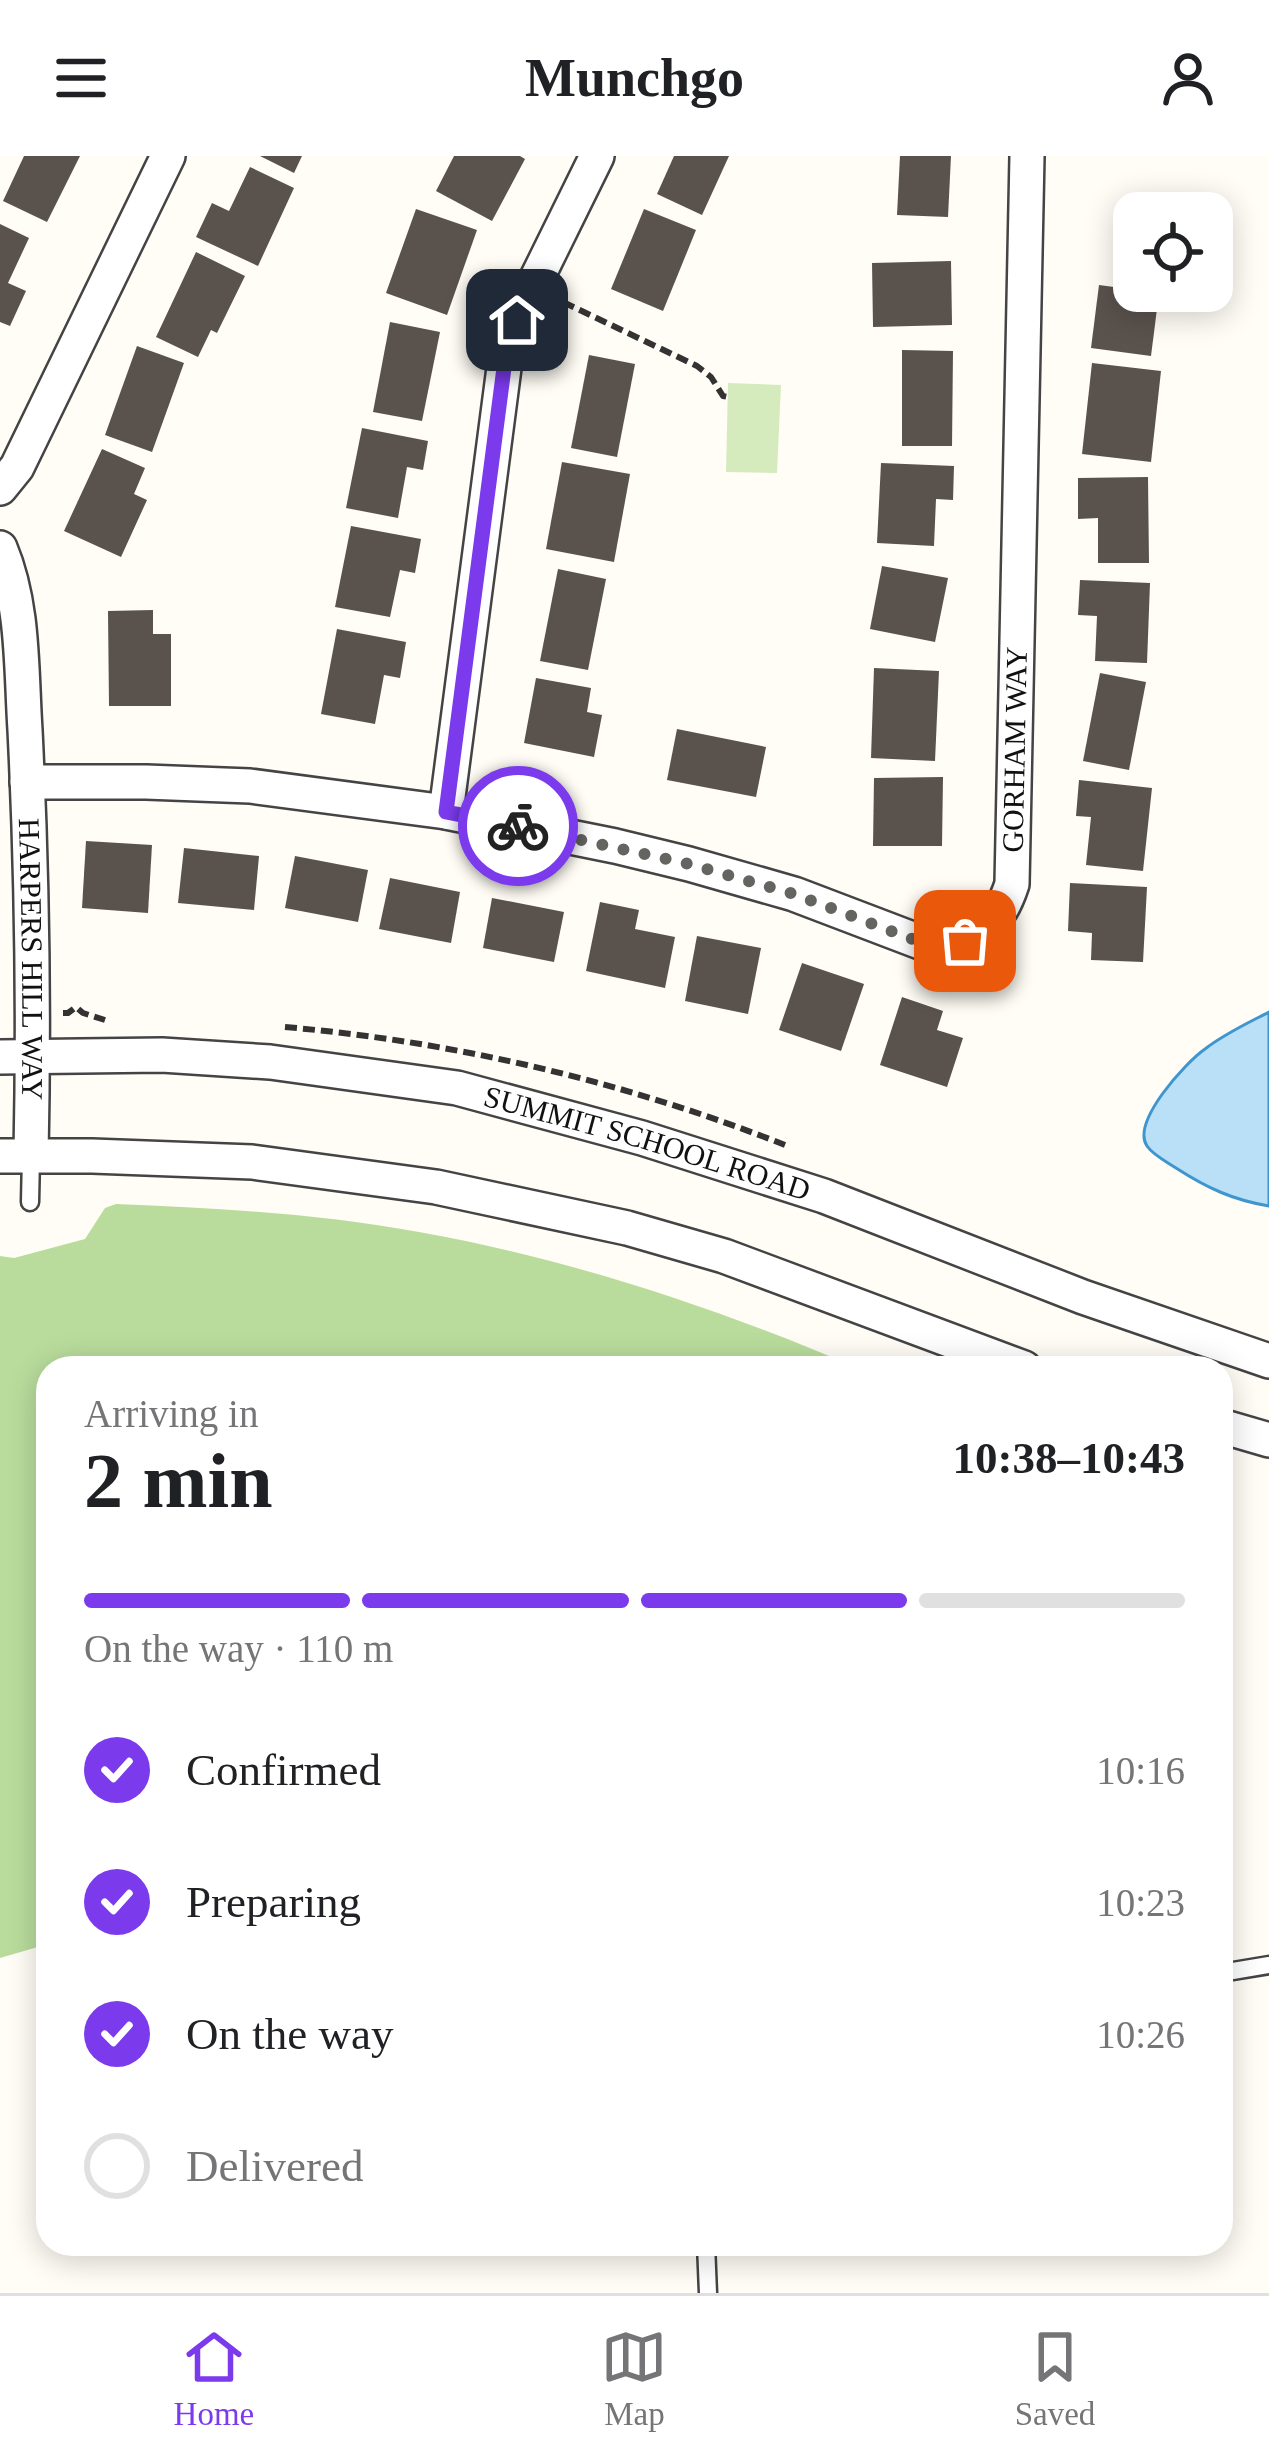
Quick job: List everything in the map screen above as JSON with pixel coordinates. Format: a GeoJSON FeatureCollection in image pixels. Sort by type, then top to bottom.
{"type":"FeatureCollection","features":[{"type":"Feature","properties":{"kind":"street"},"geometry":{"type":"LineString","coordinates":[[0,488],[17,467],[168,156]]}},
{"type":"Feature","properties":{"kind":"street"},"geometry":{"type":"LineString","coordinates":[[446,812],[507,345],[597,156]]}},
{"type":"Feature","properties":{"kind":"street","name":"GORHAM WAY"},"geometry":{"type":"LineString","coordinates":[[27,782],[250,786],[446,812],[689,864],[794,894],[928,945],[965,941],[990,926],[1005,907],[1012,884],[1027,156]]}},
{"type":"Feature","properties":{"kind":"street","name":"HARPERS HILL WAY"},"geometry":{"type":"LineString","coordinates":[[0,548],[17,601],[27,782],[15,1156]]}},
{"type":"Feature","properties":{"kind":"street","name":"SUMMIT SCHOOL ROAD"},"geometry":{"type":"LineString","coordinates":[[16,1056],[162,1054],[270,1062],[457,1088],[642,1138],[824,1196],[1083,1297],[1269,1361]]}},
{"type":"Feature","properties":{"kind":"street"},"geometry":{"type":"LineString","coordinates":[[15,1156],[252,1162],[436,1187],[606,1223],[724,1256],[992,1356]]}},
{"type":"Feature","properties":{"kind":"street"},"geometry":{"type":"LineString","coordinates":[[1233,1430],[1269,1440]]}},
{"type":"Feature","properties":{"kind":"lane"},"geometry":{"type":"LineString","coordinates":[[15,1156],[30,1202]]}},
{"type":"Feature","properties":{"kind":"lane"},"geometry":{"type":"LineString","coordinates":[[1233,1971],[1269,1965]]}},
{"type":"Feature","properties":{"kind":"lane"},"geometry":{"type":"LineString","coordinates":[[706,2256],[708,2293]]}},
{"type":"Feature","properties":{"kind":"path"},"geometry":{"type":"LineString","coordinates":[[532,288],[697,366],[728,397]]}},
{"type":"Feature","properties":{"kind":"green space"},"geometry":{"type":"Polygon","coordinates":[[[728,383],[781,385],[777,473],[726,472],[728,383]]]}},
{"type":"Feature","properties":{"kind":"green space"},"geometry":{"type":"Polygon","coordinates":[[[116,1204],[306,1216],[475,1243],[642,1288],[828,1356],[36,1356],[36,1948],[0,1958],[0,1256],[14,1258],[85,1239],[105,1208],[116,1204]]]}},
{"type":"Feature","properties":{"kind":"water"},"geometry":{"type":"Polygon","coordinates":[[[1269,1012],[1269,1206],[1199,1182],[1153,1152],[1144,1136],[1162,1094],[1196,1056],[1269,1012]]]}},
{"type":"Feature","properties":{"kind":"building"},"geometry":{"type":"Polygon","coordinates":[[[24,156],[80,156],[47,222],[3,201],[24,156]]]}},
{"type":"Feature","properties":{"kind":"building"},"geometry":{"type":"Polygon","coordinates":[[[260,156],[302,156],[294,173],[260,156]]]}},
{"type":"Feature","properties":{"kind":"building"},"geometry":{"type":"Polygon","coordinates":[[[454,156],[525,159],[492,221],[436,191],[454,156]]]}},
{"type":"Feature","properties":{"kind":"building"},"geometry":{"type":"Polygon","coordinates":[[[674,156],[729,156],[702,215],[657,194],[674,156]]]}},
{"type":"Feature","properties":{"kind":"building"},"geometry":{"type":"Polygon","coordinates":[[[900,156],[951,156],[948,217],[897,215],[900,156]]]}},
{"type":"Feature","properties":{"kind":"building"},"geometry":{"type":"Polygon","coordinates":[[[250,167],[294,188],[258,266],[196,237],[212,203],[229,211],[250,167]]]}},
{"type":"Feature","properties":{"kind":"building"},"geometry":{"type":"Polygon","coordinates":[[[416,209],[477,230],[447,315],[386,293],[416,209]]]}},
{"type":"Feature","properties":{"kind":"building"},"geometry":{"type":"Polygon","coordinates":[[[644,209],[696,230],[663,311],[611,289],[644,209]]]}},
{"type":"Feature","properties":{"kind":"building"},"geometry":{"type":"Polygon","coordinates":[[[0,224],[29,238],[8,283],[26,291],[10,326],[0,322],[0,224]]]}},
{"type":"Feature","properties":{"kind":"building"},"geometry":{"type":"Polygon","coordinates":[[[196,252],[245,276],[217,333],[211,330],[198,357],[156,337],[196,252]]]}},
{"type":"Feature","properties":{"kind":"building"},"geometry":{"type":"Polygon","coordinates":[[[951,261],[952,325],[873,327],[872,263],[951,261]]]}},
{"type":"Feature","properties":{"kind":"building"},"geometry":{"type":"Polygon","coordinates":[[[1099,285],[1113,287],[1113,312],[1157,312],[1151,356],[1091,348],[1099,285]]]}},
{"type":"Feature","properties":{"kind":"building"},"geometry":{"type":"Polygon","coordinates":[[[390,322],[440,332],[422,421],[373,412],[390,322]]]}},
{"type":"Feature","properties":{"kind":"building"},"geometry":{"type":"Polygon","coordinates":[[[137,346],[184,363],[152,452],[105,435],[137,346]]]}},
{"type":"Feature","properties":{"kind":"building"},"geometry":{"type":"Polygon","coordinates":[[[902,350],[953,351],[952,446],[902,446],[902,350]]]}},
{"type":"Feature","properties":{"kind":"building"},"geometry":{"type":"Polygon","coordinates":[[[589,355],[635,364],[617,457],[571,448],[589,355]]]}},
{"type":"Feature","properties":{"kind":"building"},"geometry":{"type":"Polygon","coordinates":[[[1092,363],[1161,371],[1151,462],[1082,454],[1092,363]]]}},
{"type":"Feature","properties":{"kind":"building"},"geometry":{"type":"Polygon","coordinates":[[[362,428],[428,441],[423,470],[407,467],[398,518],[346,508],[362,428]]]}},
{"type":"Feature","properties":{"kind":"building"},"geometry":{"type":"Polygon","coordinates":[[[102,449],[145,468],[134,494],[147,500],[121,557],[64,531],[102,449]]]}},
{"type":"Feature","properties":{"kind":"building"},"geometry":{"type":"Polygon","coordinates":[[[562,462],[630,474],[614,562],[546,549],[562,462]]]}},
{"type":"Feature","properties":{"kind":"building"},"geometry":{"type":"Polygon","coordinates":[[[881,463],[954,466],[953,500],[936,499],[934,546],[877,543],[881,463]]]}},
{"type":"Feature","properties":{"kind":"building"},"geometry":{"type":"Polygon","coordinates":[[[1148,477],[1149,563],[1098,563],[1098,518],[1078,519],[1078,478],[1148,477]]]}},
{"type":"Feature","properties":{"kind":"building"},"geometry":{"type":"Polygon","coordinates":[[[351,526],[421,539],[415,573],[400,570],[390,617],[335,607],[351,526]]]}},
{"type":"Feature","properties":{"kind":"building"},"geometry":{"type":"Polygon","coordinates":[[[882,566],[948,578],[935,642],[870,629],[882,566]]]}},
{"type":"Feature","properties":{"kind":"building"},"geometry":{"type":"Polygon","coordinates":[[[558,569],[606,579],[588,670],[540,661],[558,569]]]}},
{"type":"Feature","properties":{"kind":"building"},"geometry":{"type":"Polygon","coordinates":[[[1080,580],[1150,583],[1147,663],[1095,661],[1097,616],[1078,615],[1080,580]]]}},
{"type":"Feature","properties":{"kind":"building"},"geometry":{"type":"Polygon","coordinates":[[[153,610],[153,634],[171,634],[171,706],[109,706],[108,611],[153,610]]]}},
{"type":"Feature","properties":{"kind":"building"},"geometry":{"type":"Polygon","coordinates":[[[337,629],[406,642],[400,678],[384,675],[375,724],[321,714],[337,629]]]}},
{"type":"Feature","properties":{"kind":"building"},"geometry":{"type":"Polygon","coordinates":[[[874,668],[939,671],[935,761],[871,758],[874,668]]]}},
{"type":"Feature","properties":{"kind":"building"},"geometry":{"type":"Polygon","coordinates":[[[1100,673],[1146,682],[1129,770],[1083,761],[1100,673]]]}},
{"type":"Feature","properties":{"kind":"building"},"geometry":{"type":"Polygon","coordinates":[[[536,678],[591,688],[587,712],[602,715],[594,757],[524,743],[536,678]]]}},
{"type":"Feature","properties":{"kind":"building"},"geometry":{"type":"Polygon","coordinates":[[[677,729],[766,747],[756,797],[667,780],[677,729]]]}},
{"type":"Feature","properties":{"kind":"building"},"geometry":{"type":"Polygon","coordinates":[[[943,777],[942,846],[873,846],[874,778],[943,777]]]}},
{"type":"Feature","properties":{"kind":"building"},"geometry":{"type":"Polygon","coordinates":[[[1079,780],[1152,788],[1143,871],[1086,865],[1091,817],[1076,816],[1079,780]]]}},
{"type":"Feature","properties":{"kind":"building"},"geometry":{"type":"Polygon","coordinates":[[[86,841],[152,845],[148,913],[82,908],[86,841]]]}},
{"type":"Feature","properties":{"kind":"building"},"geometry":{"type":"Polygon","coordinates":[[[184,848],[259,856],[254,910],[178,903],[184,848]]]}},
{"type":"Feature","properties":{"kind":"building"},"geometry":{"type":"Polygon","coordinates":[[[295,856],[368,870],[358,922],[285,908],[295,856]]]}},
{"type":"Feature","properties":{"kind":"building"},"geometry":{"type":"Polygon","coordinates":[[[390,878],[460,892],[451,943],[379,929],[390,878]]]}},
{"type":"Feature","properties":{"kind":"building"},"geometry":{"type":"Polygon","coordinates":[[[1070,883],[1147,887],[1143,962],[1091,960],[1092,933],[1068,931],[1070,883]]]}},
{"type":"Feature","properties":{"kind":"building"},"geometry":{"type":"Polygon","coordinates":[[[492,898],[564,912],[554,962],[483,948],[492,898]]]}},
{"type":"Feature","properties":{"kind":"building"},"geometry":{"type":"Polygon","coordinates":[[[600,902],[639,910],[635,929],[675,937],[665,988],[586,971],[600,902]]]}},
{"type":"Feature","properties":{"kind":"building"},"geometry":{"type":"Polygon","coordinates":[[[697,936],[761,948],[748,1014],[685,1001],[697,936]]]}},
{"type":"Feature","properties":{"kind":"building"},"geometry":{"type":"Polygon","coordinates":[[[802,963],[864,984],[841,1051],[779,1030],[802,963]]]}},
{"type":"Feature","properties":{"kind":"building"},"geometry":{"type":"Polygon","coordinates":[[[902,997],[943,1011],[937,1030],[963,1038],[947,1087],[880,1065],[902,997]]]}},
{"type":"Feature","properties":{"kind":"way so far"},"geometry":{"type":"LineString","coordinates":[[518,826],[689,864],[794,894],[928,945],[965,941]]}},
{"type":"Feature","properties":{"kind":"route"},"geometry":{"type":"LineString","coordinates":[[517,320],[507,345],[446,812],[518,826]]}}]}
